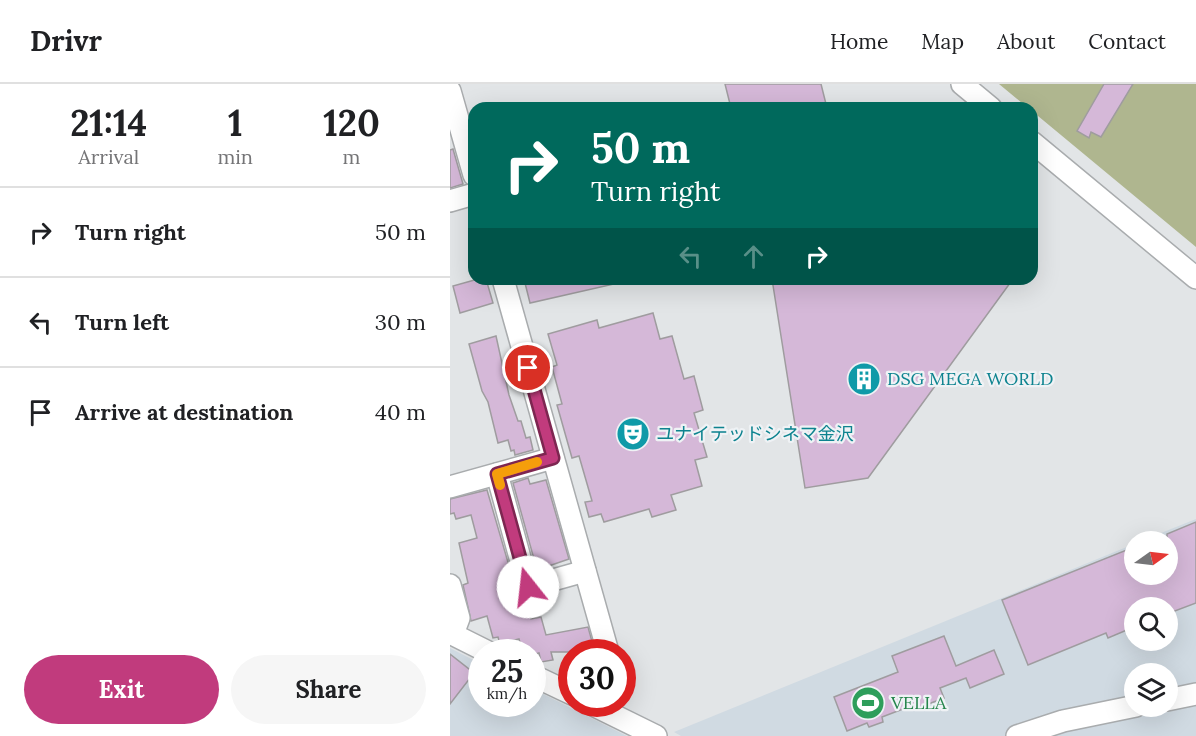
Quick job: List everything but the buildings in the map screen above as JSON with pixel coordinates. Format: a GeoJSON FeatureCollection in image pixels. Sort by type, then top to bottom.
{"type":"FeatureCollection","features":[{"type":"Feature","properties":{"kind":"street"},"geometry":{"type":"LineString","coordinates":[[962,84],[984,102]]}},
{"type":"Feature","properties":{"kind":"street"},"geometry":{"type":"LineString","coordinates":[[451,99],[468,155]]}},
{"type":"Feature","properties":{"kind":"street"},"geometry":{"type":"LineString","coordinates":[[1038,147],[1196,278]]}},
{"type":"Feature","properties":{"kind":"street"},"geometry":{"type":"LineString","coordinates":[[450,201],[468,196]]}},
{"type":"Feature","properties":{"kind":"street"},"geometry":{"type":"LineString","coordinates":[[505,285],[604,639]]}},
{"type":"Feature","properties":{"kind":"street"},"geometry":{"type":"LineString","coordinates":[[450,487],[553,458]]}},
{"type":"Feature","properties":{"kind":"street"},"geometry":{"type":"LineString","coordinates":[[497,474],[528,587],[585,571]]}},
{"type":"Feature","properties":{"kind":"street"},"geometry":{"type":"LineString","coordinates":[[450,585],[459,618],[451,634],[468,642]]}},
{"type":"Feature","properties":{"kind":"street"},"geometry":{"type":"LineString","coordinates":[[1178,698],[1196,694]]}},
{"type":"Feature","properties":{"kind":"street"},"geometry":{"type":"LineString","coordinates":[[1017,736],[1063,721],[1124,708]]}},
{"type":"Feature","properties":{"kind":"street"},"geometry":{"type":"LineString","coordinates":[[621,717],[656,736]]}},
{"type":"Feature","properties":{"kind":"shaded area"},"geometry":{"type":"Polygon","coordinates":[[[1196,519],[1196,736],[681,736],[674,732],[1124,548],[1124,585],[1178,585],[1178,531],[1166,531],[1196,519]]]}},
{"type":"Feature","properties":{"kind":"shaded area"},"geometry":{"type":"Polygon","coordinates":[[[450,648],[468,657],[468,717],[546,717],[546,696],[558,702],[558,717],[589,717],[627,736],[450,736],[450,648]]]}},
{"type":"Feature","properties":{"kind":"green space"},"geometry":{"type":"Polygon","coordinates":[[[999,84],[1196,84],[1196,247],[1038,116],[1038,102],[1021,102],[999,84]]]}},
{"type":"Feature","properties":{"kind":"slow traffic"},"geometry":{"type":"LineString","coordinates":[[500,485],[497,474],[537,462]]}},
{"type":"Feature","properties":{"kind":"place","name":"DSG MEGA WORLD"},"geometry":{"type":"Point","coordinates":[864,379]}},
{"type":"Feature","properties":{"kind":"place","name":"ユナイテッドシネマ金沢"},"geometry":{"type":"Point","coordinates":[633,434]}},
{"type":"Feature","properties":{"kind":"place","name":"VELLA"},"geometry":{"type":"Point","coordinates":[868,703]}},
{"type":"Feature","properties":{"kind":"route"},"geometry":{"type":"LineString","coordinates":[[528,368],[553,458],[497,474],[528,587]]}}]}
